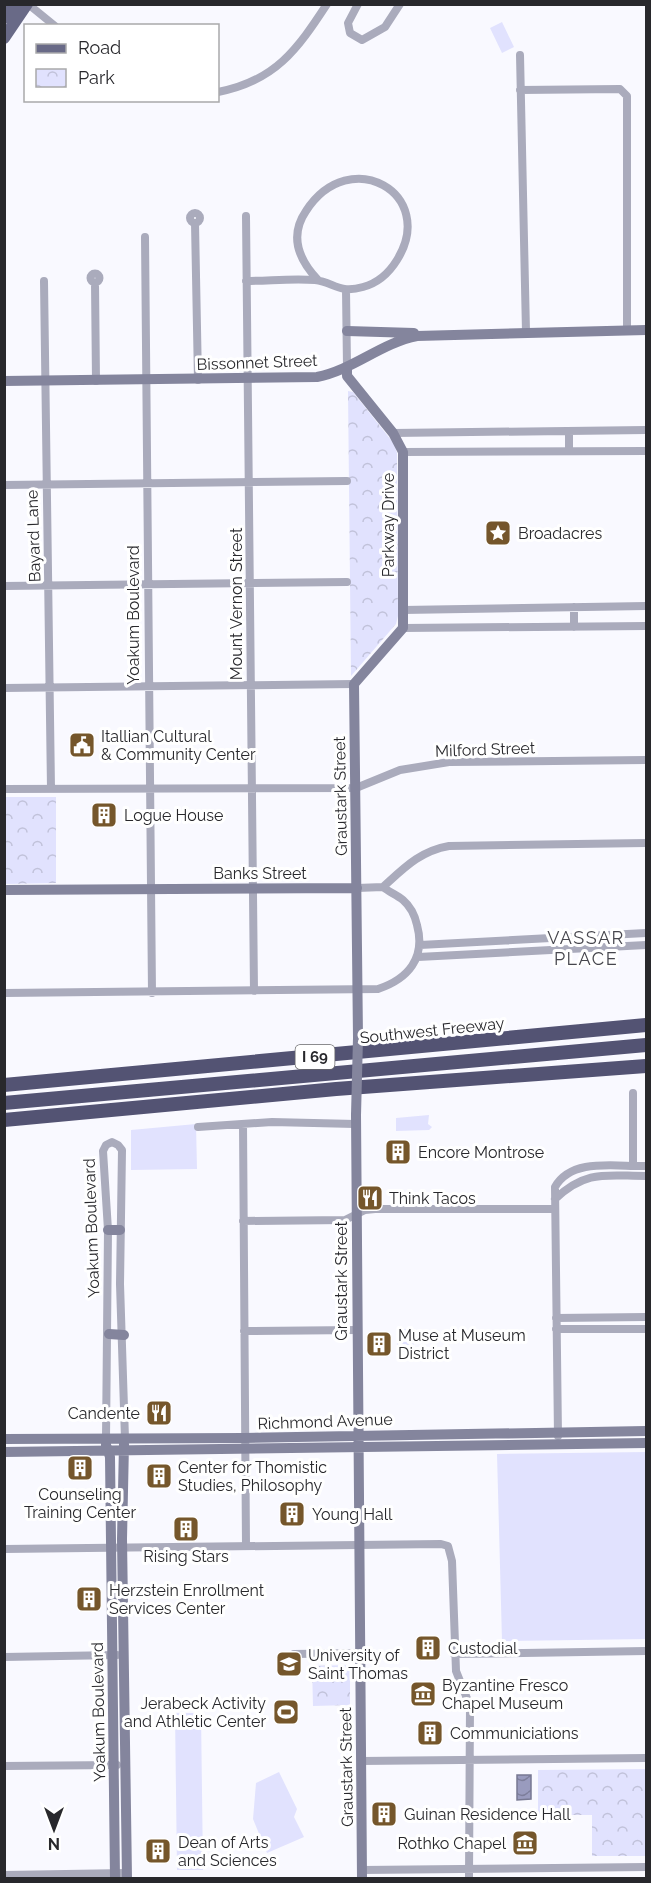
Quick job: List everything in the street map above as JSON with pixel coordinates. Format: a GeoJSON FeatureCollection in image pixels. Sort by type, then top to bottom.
{"type":"FeatureCollection","features":[{"type":"Feature","properties":{"kind":"highway","name":"Southwest Freeway"},"geometry":{"type":"LineString","coordinates":[[4,1085],[646,1025]]}},
{"type":"Feature","properties":{"kind":"highway"},"geometry":{"type":"LineString","coordinates":[[4,1103],[646,1044]]}},
{"type":"Feature","properties":{"kind":"highway","name":"I 69"},"geometry":{"type":"LineString","coordinates":[[4,1120],[336,1089],[646,1066]]}},
{"type":"Feature","properties":{"kind":"main road"},"geometry":{"type":"LineString","coordinates":[[4,18],[14,4]]}},
{"type":"Feature","properties":{"kind":"main road"},"geometry":{"type":"LineString","coordinates":[[4,38],[27,4]]}},
{"type":"Feature","properties":{"kind":"street"},"geometry":{"type":"LineString","coordinates":[[27,4],[52,24]]}},
{"type":"Feature","properties":{"kind":"street"},"geometry":{"type":"LineString","coordinates":[[219,92],[253,82],[285,62],[327,4]]}},
{"type":"Feature","properties":{"kind":"street"},"geometry":{"type":"LineString","coordinates":[[356,5],[348,23],[348,29],[354,38],[362,40],[385,27],[400,4]]}},
{"type":"Feature","properties":{"kind":"street"},"geometry":{"type":"LineString","coordinates":[[520,55],[526,332]]}},
{"type":"Feature","properties":{"kind":"street"},"geometry":{"type":"LineString","coordinates":[[520,90],[620,89],[627,96],[627,330]]}},
{"type":"Feature","properties":{"kind":"street"},"geometry":{"type":"LineString","coordinates":[[246,281],[318,280],[346,290],[372,285],[389,272],[406,245],[408,236],[407,218],[401,201],[388,188],[366,178],[347,179],[326,188],[303,214],[299,225],[298,248],[303,262],[318,280]]}},
{"type":"Feature","properties":{"kind":"street","name":"Mount Vernon Street"},"geometry":{"type":"LineString","coordinates":[[246,216],[254,992]]}},
{"type":"Feature","properties":{"kind":"street"},"geometry":{"type":"LineString","coordinates":[[195,223],[198,380]]}},
{"type":"Feature","properties":{"kind":"street","name":"Yoakum Boulevard"},"geometry":{"type":"LineString","coordinates":[[145,237],[152,993]]}},
{"type":"Feature","properties":{"kind":"street","name":"Bayard Lane"},"geometry":{"type":"LineString","coordinates":[[44,281],[51,789]]}},
{"type":"Feature","properties":{"kind":"street"},"geometry":{"type":"LineString","coordinates":[[95,283],[96,381]]}},
{"type":"Feature","properties":{"kind":"street"},"geometry":{"type":"LineString","coordinates":[[346,290],[347,367]]}},
{"type":"Feature","properties":{"kind":"street","name":"Bissonnet Street"},"geometry":{"type":"LineString","coordinates":[[4,381],[147,381],[317,377],[332,374],[384,346],[405,338],[429,334],[646,330]]}},
{"type":"Feature","properties":{"kind":"street"},"geometry":{"type":"LineString","coordinates":[[346,331],[429,334]]}},
{"type":"Feature","properties":{"kind":"street","name":"Parkway Drive"},"geometry":{"type":"LineString","coordinates":[[347,367],[347,376],[393,433],[403,452],[403,628]]}},
{"type":"Feature","properties":{"kind":"street"},"geometry":{"type":"LineString","coordinates":[[393,433],[646,430]]}},
{"type":"Feature","properties":{"kind":"street"},"geometry":{"type":"LineString","coordinates":[[569,431],[569,451]]}},
{"type":"Feature","properties":{"kind":"street"},"geometry":{"type":"LineString","coordinates":[[403,452],[646,451]]}},
{"type":"Feature","properties":{"kind":"street"},"geometry":{"type":"LineString","coordinates":[[4,485],[347,481]]}},
{"type":"Feature","properties":{"kind":"street"},"geometry":{"type":"LineString","coordinates":[[4,586],[347,582]]}},
{"type":"Feature","properties":{"kind":"street"},"geometry":{"type":"LineString","coordinates":[[403,610],[646,606]]}},
{"type":"Feature","properties":{"kind":"street"},"geometry":{"type":"LineString","coordinates":[[574,607],[574,627]]}},
{"type":"Feature","properties":{"kind":"street"},"geometry":{"type":"LineString","coordinates":[[4,688],[354,684],[403,628],[646,626]]}},
{"type":"Feature","properties":{"kind":"street","name":"Graustark Street"},"geometry":{"type":"LineString","coordinates":[[354,684],[359,990],[356,1215],[362,1874]]}},
{"type":"Feature","properties":{"kind":"street","name":"Milford Street"},"geometry":{"type":"LineString","coordinates":[[4,789],[251,786],[356,788],[400,770],[449,762],[646,760]]}},
{"type":"Feature","properties":{"kind":"street"},"geometry":{"type":"LineString","coordinates":[[4,993],[378,989],[406,975],[418,957],[420,945],[415,916],[404,901],[383,887],[417,857],[433,849],[449,846],[646,843]]}},
{"type":"Feature","properties":{"kind":"street","name":"Banks Street"},"geometry":{"type":"LineString","coordinates":[[4,890],[383,887]]}},
{"type":"Feature","properties":{"kind":"street"},"geometry":{"type":"LineString","coordinates":[[420,945],[646,933]]}},
{"type":"Feature","properties":{"kind":"street"},"geometry":{"type":"LineString","coordinates":[[418,957],[646,945]]}},
{"type":"Feature","properties":{"kind":"street"},"geometry":{"type":"LineString","coordinates":[[633,1093],[633,1166]]}},
{"type":"Feature","properties":{"kind":"street"},"geometry":{"type":"LineString","coordinates":[[198,1127],[356,1120]]}},
{"type":"Feature","properties":{"kind":"street"},"geometry":{"type":"LineString","coordinates":[[243,1124],[246,1546]]}},
{"type":"Feature","properties":{"kind":"street","name":"Yoakum Boulevard"},"geometry":{"type":"LineString","coordinates":[[120,1765],[112,1656],[110,1458],[106,1451],[106,1368],[109,1335],[108,1230],[103,1151],[111,1142],[122,1150],[120,1230],[125,1439],[122,1547],[124,1655],[120,1765],[121,1876]]}},
{"type":"Feature","properties":{"kind":"street"},"geometry":{"type":"LineString","coordinates":[[558,1438],[555,1209],[557,1184],[573,1171],[589,1166],[646,1166]]}},
{"type":"Feature","properties":{"kind":"street"},"geometry":{"type":"LineString","coordinates":[[555,1199],[572,1185],[588,1177],[646,1176]]}},
{"type":"Feature","properties":{"kind":"street"},"geometry":{"type":"LineString","coordinates":[[243,1221],[345,1220],[365,1210],[375,1209],[555,1209]]}},
{"type":"Feature","properties":{"kind":"street"},"geometry":{"type":"LineString","coordinates":[[108,1230],[120,1230]]}},
{"type":"Feature","properties":{"kind":"street"},"geometry":{"type":"LineString","coordinates":[[556,1318],[646,1317]]}},
{"type":"Feature","properties":{"kind":"street"},"geometry":{"type":"LineString","coordinates":[[556,1329],[646,1329]]}},
{"type":"Feature","properties":{"kind":"street"},"geometry":{"type":"LineString","coordinates":[[244,1331],[357,1330]]}},
{"type":"Feature","properties":{"kind":"street"},"geometry":{"type":"LineString","coordinates":[[109,1335],[124,1335]]}},
{"type":"Feature","properties":{"kind":"street","name":"Richmond Avenue"},"geometry":{"type":"LineString","coordinates":[[558,1438],[646,1431]]}},
{"type":"Feature","properties":{"kind":"street","name":"Richmond Avenue"},"geometry":{"type":"LineString","coordinates":[[4,1452],[123,1451],[358,1435],[468,1439],[558,1438],[646,1443]]}},
{"type":"Feature","properties":{"kind":"street","name":"Richmond Avenue"},"geometry":{"type":"LineString","coordinates":[[4,1439],[125,1439],[358,1447],[468,1439]]}},
{"type":"Feature","properties":{"kind":"street"},"geometry":{"type":"LineString","coordinates":[[4,1549],[359,1544],[441,1544],[448,1546],[451,1552],[456,1671],[471,1706],[470,1878]]}},
{"type":"Feature","properties":{"kind":"street"},"geometry":{"type":"LineString","coordinates":[[454,1654],[646,1651]]}},
{"type":"Feature","properties":{"kind":"street"},"geometry":{"type":"LineString","coordinates":[[294,1654],[360,1653]]}},
{"type":"Feature","properties":{"kind":"street"},"geometry":{"type":"LineString","coordinates":[[4,1657],[124,1655]]}},
{"type":"Feature","properties":{"kind":"street"},"geometry":{"type":"LineString","coordinates":[[361,1761],[646,1758]]}},
{"type":"Feature","properties":{"kind":"street"},"geometry":{"type":"LineString","coordinates":[[4,1766],[120,1765]]}},
{"type":"Feature","properties":{"kind":"street"},"geometry":{"type":"LineString","coordinates":[[362,1874],[469,1869],[646,1867]]}},
{"type":"Feature","properties":{"kind":"street"},"geometry":{"type":"LineString","coordinates":[[4,1875],[121,1876]]}},
{"type":"Feature","properties":{"kind":"green space"},"geometry":{"type":"Polygon","coordinates":[[[502,22],[514,47],[502,53],[490,28],[502,22]]]}},
{"type":"Feature","properties":{"kind":"green space"},"geometry":{"type":"Polygon","coordinates":[[[348,391],[353,392],[395,445],[397,453],[398,616],[396,624],[351,676],[348,391]]]}},
{"type":"Feature","properties":{"kind":"green space"},"geometry":{"type":"Polygon","coordinates":[[[5,797],[56,797],[56,883],[5,884],[5,797]]]}},
{"type":"Feature","properties":{"kind":"green space"},"geometry":{"type":"Polygon","coordinates":[[[429,1115],[428,1124],[432,1127],[429,1130],[396,1131],[396,1118],[429,1115]]]}},
{"type":"Feature","properties":{"kind":"green space"},"geometry":{"type":"Polygon","coordinates":[[[196,1124],[197,1169],[131,1170],[131,1130],[196,1124]]]}},
{"type":"Feature","properties":{"kind":"green space"},"geometry":{"type":"Polygon","coordinates":[[[397,1329],[414,1329],[414,1352],[397,1352],[397,1329]]]}},
{"type":"Feature","properties":{"kind":"green space"},"geometry":{"type":"Polygon","coordinates":[[[646,1452],[646,1639],[502,1641],[497,1454],[646,1452]]]}},
{"type":"Feature","properties":{"kind":"green space"},"geometry":{"type":"Polygon","coordinates":[[[350,1665],[350,1705],[313,1706],[312,1666],[350,1665]]]}},
{"type":"Feature","properties":{"kind":"green space"},"geometry":{"type":"Polygon","coordinates":[[[175,1713],[201,1713],[203,1870],[177,1870],[175,1713]]]}},
{"type":"Feature","properties":{"kind":"green space"},"geometry":{"type":"Polygon","coordinates":[[[646,1769],[646,1856],[592,1856],[592,1815],[538,1815],[538,1770],[646,1769]]]}},
{"type":"Feature","properties":{"kind":"green space"},"geometry":{"type":"Polygon","coordinates":[[[279,1772],[297,1809],[294,1817],[304,1837],[267,1853],[253,1819],[256,1783],[279,1772]]]}},
{"type":"Feature","properties":{"kind":"water"},"geometry":{"type":"Polygon","coordinates":[[[517,1775],[531,1775],[531,1799],[517,1800],[517,1775]]]}},
{"type":"Feature","properties":{"kind":"place","name":"Broadacres"},"geometry":{"type":"Point","coordinates":[498,533]}},
{"type":"Feature","properties":{"kind":"place","name":"Itallian Cultural & Community Center"},"geometry":{"type":"Point","coordinates":[82,745]}},
{"type":"Feature","properties":{"kind":"place","name":"Logue House"},"geometry":{"type":"Point","coordinates":[104,815]}},
{"type":"Feature","properties":{"kind":"place","name":"Encore Montrose"},"geometry":{"type":"Point","coordinates":[398,1152]}},
{"type":"Feature","properties":{"kind":"place","name":"Think Tacos"},"geometry":{"type":"Point","coordinates":[370,1198]}},
{"type":"Feature","properties":{"kind":"place","name":"Muse at Museum District"},"geometry":{"type":"Point","coordinates":[379,1344]}},
{"type":"Feature","properties":{"kind":"place","name":"Candente"},"geometry":{"type":"Point","coordinates":[159,1413]}},
{"type":"Feature","properties":{"kind":"place","name":"Counseling Training Center"},"geometry":{"type":"Point","coordinates":[80,1468]}},
{"type":"Feature","properties":{"kind":"place","name":"Center for Thomistic Studies, Philosophy"},"geometry":{"type":"Point","coordinates":[159,1476]}},
{"type":"Feature","properties":{"kind":"place","name":"Young Hall"},"geometry":{"type":"Point","coordinates":[292,1514]}},
{"type":"Feature","properties":{"kind":"place","name":"Rising Stars"},"geometry":{"type":"Point","coordinates":[186,1529]}},
{"type":"Feature","properties":{"kind":"place","name":"Herzstein Enrollment Services Center"},"geometry":{"type":"Point","coordinates":[89,1599]}},
{"type":"Feature","properties":{"kind":"place","name":"Custodial"},"geometry":{"type":"Point","coordinates":[428,1648]}},
{"type":"Feature","properties":{"kind":"place","name":"University of Saint Thomas"},"geometry":{"type":"Point","coordinates":[289,1664]}},
{"type":"Feature","properties":{"kind":"place","name":"Byzantine Fresco Chapel Museum"},"geometry":{"type":"Point","coordinates":[423,1694]}},
{"type":"Feature","properties":{"kind":"place","name":"Jerabeck Activity and Athletic Center"},"geometry":{"type":"Point","coordinates":[286,1712]}},
{"type":"Feature","properties":{"kind":"place","name":"Communiciations"},"geometry":{"type":"Point","coordinates":[430,1733]}},
{"type":"Feature","properties":{"kind":"place","name":"Guinan Residence Hall"},"geometry":{"type":"Point","coordinates":[384,1814]}},
{"type":"Feature","properties":{"kind":"place","name":"Rothko Chapel"},"geometry":{"type":"Point","coordinates":[525,1843]}},
{"type":"Feature","properties":{"kind":"place","name":"Dean of Arts and Sciences"},"geometry":{"type":"Point","coordinates":[158,1851]}},
{"type":"Feature","properties":{"kind":"district","name":"VASSAR PLACE"},"geometry":{"type":"Point","coordinates":[586,948]}}]}
